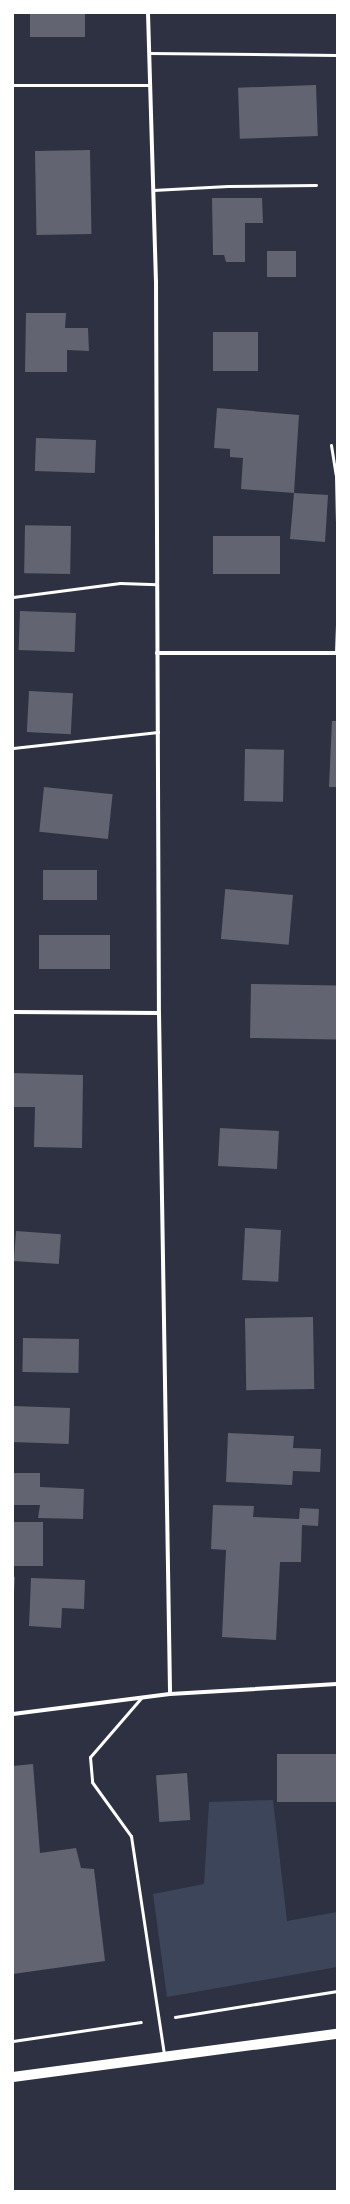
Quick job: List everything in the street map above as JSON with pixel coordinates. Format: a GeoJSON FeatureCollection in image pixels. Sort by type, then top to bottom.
{"type":"FeatureCollection","features":[{"type":"Feature","properties":{"kind":"main road"},"geometry":{"type":"LineString","coordinates":[[13,2077],[337,2034]]}},
{"type":"Feature","properties":{"kind":"street"},"geometry":{"type":"LineString","coordinates":[[148,13],[156,289],[158,1013],[170,1694]]}},
{"type":"Feature","properties":{"kind":"street"},"geometry":{"type":"LineString","coordinates":[[157,653],[337,653]]}},
{"type":"Feature","properties":{"kind":"street"},"geometry":{"type":"LineString","coordinates":[[13,1012],[158,1013]]}},
{"type":"Feature","properties":{"kind":"street"},"geometry":{"type":"LineString","coordinates":[[13,1714],[170,1694],[337,1684]]}},
{"type":"Feature","properties":{"kind":"lane"},"geometry":{"type":"LineString","coordinates":[[149,53],[337,54]]}},
{"type":"Feature","properties":{"kind":"lane"},"geometry":{"type":"LineString","coordinates":[[13,85],[150,85]]}},
{"type":"Feature","properties":{"kind":"lane"},"geometry":{"type":"LineString","coordinates":[[153,190],[228,186],[316,185]]}},
{"type":"Feature","properties":{"kind":"lane"},"geometry":{"type":"LineString","coordinates":[[332,445],[336,475],[337,521]]}},
{"type":"Feature","properties":{"kind":"lane"},"geometry":{"type":"LineString","coordinates":[[13,596],[120,584],[157,584]]}},
{"type":"Feature","properties":{"kind":"lane"},"geometry":{"type":"LineString","coordinates":[[337,624],[337,653]]}},
{"type":"Feature","properties":{"kind":"lane"},"geometry":{"type":"LineString","coordinates":[[13,748],[158,732]]}},
{"type":"Feature","properties":{"kind":"lane"},"geometry":{"type":"LineString","coordinates":[[141,1698],[90,1757],[92,1782],[131,1836],[164,2057]]}},
{"type":"Feature","properties":{"kind":"shaded area"},"geometry":{"type":"Polygon","coordinates":[[[273,1800],[287,1921],[337,1912],[337,1967],[167,1997],[153,1894],[204,1884],[209,1802],[273,1800]]]}},
{"type":"Feature","properties":{"kind":"building"},"geometry":{"type":"Polygon","coordinates":[[[30,13],[85,13],[85,37],[30,37],[30,13]]]}},
{"type":"Feature","properties":{"kind":"building"},"geometry":{"type":"Polygon","coordinates":[[[316,85],[318,136],[240,139],[238,88],[316,85]]]}},
{"type":"Feature","properties":{"kind":"building"},"geometry":{"type":"Polygon","coordinates":[[[90,150],[91,234],[36,235],[35,151],[90,150]]]}},
{"type":"Feature","properties":{"kind":"building"},"geometry":{"type":"Polygon","coordinates":[[[212,198],[262,198],[263,223],[245,223],[245,262],[226,262],[224,255],[213,255],[212,198]]]}},
{"type":"Feature","properties":{"kind":"building"},"geometry":{"type":"Polygon","coordinates":[[[267,251],[296,251],[296,277],[267,277],[267,251]]]}},
{"type":"Feature","properties":{"kind":"building"},"geometry":{"type":"Polygon","coordinates":[[[26,313],[66,313],[65,328],[88,328],[89,351],[67,350],[67,372],[25,372],[26,313]]]}},
{"type":"Feature","properties":{"kind":"building"},"geometry":{"type":"Polygon","coordinates":[[[213,332],[258,332],[258,371],[213,371],[213,332]]]}},
{"type":"Feature","properties":{"kind":"building"},"geometry":{"type":"Polygon","coordinates":[[[217,408],[299,415],[294,493],[241,489],[243,458],[230,457],[230,449],[214,448],[217,408]]]}},
{"type":"Feature","properties":{"kind":"building"},"geometry":{"type":"Polygon","coordinates":[[[36,438],[96,440],[95,473],[35,471],[36,438]]]}},
{"type":"Feature","properties":{"kind":"building"},"geometry":{"type":"Polygon","coordinates":[[[294,493],[328,495],[325,542],[290,539],[294,493]]]}},
{"type":"Feature","properties":{"kind":"building"},"geometry":{"type":"Polygon","coordinates":[[[25,525],[71,526],[70,574],[24,573],[25,525]]]}},
{"type":"Feature","properties":{"kind":"building"},"geometry":{"type":"Polygon","coordinates":[[[213,536],[280,536],[280,574],[213,574],[213,536]]]}},
{"type":"Feature","properties":{"kind":"building"},"geometry":{"type":"Polygon","coordinates":[[[20,611],[76,613],[75,652],[19,650],[20,611]]]}},
{"type":"Feature","properties":{"kind":"building"},"geometry":{"type":"Polygon","coordinates":[[[29,691],[73,693],[71,734],[27,732],[29,691]]]}},
{"type":"Feature","properties":{"kind":"building"},"geometry":{"type":"Polygon","coordinates":[[[332,721],[337,721],[337,787],[329,787],[332,721]]]}},
{"type":"Feature","properties":{"kind":"building"},"geometry":{"type":"Polygon","coordinates":[[[245,749],[284,750],[283,802],[244,801],[245,749]]]}},
{"type":"Feature","properties":{"kind":"building"},"geometry":{"type":"Polygon","coordinates":[[[44,787],[113,794],[108,839],[39,832],[44,787]]]}},
{"type":"Feature","properties":{"kind":"building"},"geometry":{"type":"Polygon","coordinates":[[[43,870],[97,870],[97,900],[43,900],[43,870]]]}},
{"type":"Feature","properties":{"kind":"building"},"geometry":{"type":"Polygon","coordinates":[[[225,889],[293,895],[289,945],[221,939],[225,889]]]}},
{"type":"Feature","properties":{"kind":"building"},"geometry":{"type":"Polygon","coordinates":[[[39,935],[110,935],[110,969],[39,969],[39,935]]]}},
{"type":"Feature","properties":{"kind":"building"},"geometry":{"type":"Polygon","coordinates":[[[251,984],[337,986],[336,1039],[250,1038],[251,984]]]}},
{"type":"Feature","properties":{"kind":"building"},"geometry":{"type":"Polygon","coordinates":[[[13,1073],[83,1075],[82,1148],[34,1147],[35,1107],[13,1107],[13,1073]]]}},
{"type":"Feature","properties":{"kind":"building"},"geometry":{"type":"Polygon","coordinates":[[[220,1128],[279,1131],[277,1169],[218,1166],[220,1128]]]}},
{"type":"Feature","properties":{"kind":"building"},"geometry":{"type":"Polygon","coordinates":[[[245,1228],[281,1230],[278,1282],[242,1280],[245,1228]]]}},
{"type":"Feature","properties":{"kind":"building"},"geometry":{"type":"Polygon","coordinates":[[[16,1231],[61,1234],[59,1264],[14,1261],[16,1231]]]}},
{"type":"Feature","properties":{"kind":"building"},"geometry":{"type":"Polygon","coordinates":[[[313,1317],[314,1389],[246,1390],[245,1318],[313,1317]]]}},
{"type":"Feature","properties":{"kind":"building"},"geometry":{"type":"Polygon","coordinates":[[[23,1338],[79,1339],[78,1373],[22,1372],[23,1338]]]}},
{"type":"Feature","properties":{"kind":"building"},"geometry":{"type":"Polygon","coordinates":[[[13,1406],[70,1408],[69,1444],[13,1442],[13,1406]]]}},
{"type":"Feature","properties":{"kind":"building"},"geometry":{"type":"Polygon","coordinates":[[[228,1433],[294,1436],[293,1448],[321,1449],[320,1472],[293,1471],[292,1485],[226,1482],[228,1433]]]}},
{"type":"Feature","properties":{"kind":"building"},"geometry":{"type":"Polygon","coordinates":[[[13,1473],[40,1473],[40,1487],[84,1489],[83,1519],[38,1518],[40,1505],[13,1505],[13,1473]]]}},
{"type":"Feature","properties":{"kind":"building"},"geometry":{"type":"Polygon","coordinates":[[[213,1505],[254,1506],[253,1517],[299,1519],[300,1508],[319,1509],[318,1526],[302,1525],[301,1562],[280,1562],[276,1640],[222,1637],[226,1550],[211,1549],[213,1505]]]}},
{"type":"Feature","properties":{"kind":"building"},"geometry":{"type":"Polygon","coordinates":[[[13,1522],[43,1522],[43,1566],[13,1566],[13,1522]]]}},
{"type":"Feature","properties":{"kind":"building"},"geometry":{"type":"Polygon","coordinates":[[[13,1577],[15,1577],[14,1592],[13,1592],[13,1577]]]}},
{"type":"Feature","properties":{"kind":"building"},"geometry":{"type":"Polygon","coordinates":[[[31,1578],[85,1580],[84,1609],[62,1608],[61,1628],[29,1626],[31,1578]]]}},
{"type":"Feature","properties":{"kind":"building"},"geometry":{"type":"Polygon","coordinates":[[[277,1754],[337,1754],[337,1802],[277,1802],[277,1754]]]}},
{"type":"Feature","properties":{"kind":"building"},"geometry":{"type":"Polygon","coordinates":[[[33,1764],[40,1853],[76,1848],[81,1868],[94,1869],[105,1961],[13,1974],[13,1766],[33,1764]]]}},
{"type":"Feature","properties":{"kind":"building"},"geometry":{"type":"Polygon","coordinates":[[[187,1773],[190,1820],[159,1822],[156,1775],[187,1773]]]}}]}
